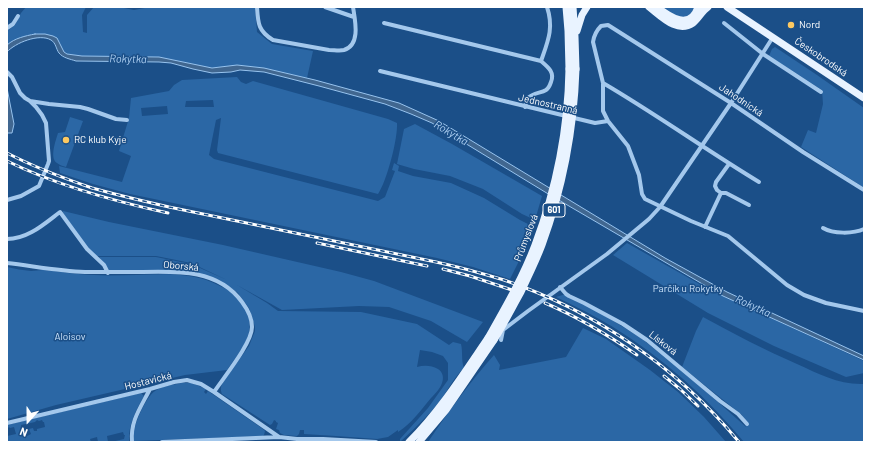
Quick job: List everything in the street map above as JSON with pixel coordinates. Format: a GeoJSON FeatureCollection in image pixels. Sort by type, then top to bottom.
{"type":"FeatureCollection","features":[{"type":"Feature","properties":{"kind":"main road","name":"Průmyslová"},"geometry":{"type":"LineString","coordinates":[[566,7],[573,69]]}},
{"type":"Feature","properties":{"kind":"main road","name":"Průmyslová"},"geometry":{"type":"LineString","coordinates":[[419,442],[446,410],[494,339],[535,246],[548,207],[563,145],[573,69],[575,37],[573,7]]}},
{"type":"Feature","properties":{"kind":"main road"},"geometry":{"type":"LineString","coordinates":[[575,37],[582,15],[587,7]]}},
{"type":"Feature","properties":{"kind":"main road"},"geometry":{"type":"LineString","coordinates":[[649,7],[668,21],[676,25],[683,26],[692,23],[702,9]]}},
{"type":"Feature","properties":{"kind":"main road"},"geometry":{"type":"LineString","coordinates":[[657,7],[673,18],[681,20],[691,18],[702,9],[708,7]]}},
{"type":"Feature","properties":{"kind":"main road","name":"Českobrodská"},"geometry":{"type":"LineString","coordinates":[[727,7],[864,98]]}},
{"type":"Feature","properties":{"kind":"main road","name":"Průmyslová"},"geometry":{"type":"LineString","coordinates":[[409,442],[424,426],[494,339]]}},
{"type":"Feature","properties":{"kind":"street"},"geometry":{"type":"LineString","coordinates":[[257,7],[258,23],[267,36],[273,40],[329,50],[343,50],[353,44],[356,30],[353,7]]}},
{"type":"Feature","properties":{"kind":"street"},"geometry":{"type":"LineString","coordinates":[[325,7],[354,17]]}},
{"type":"Feature","properties":{"kind":"street"},"geometry":{"type":"LineString","coordinates":[[541,61],[550,34],[550,16],[547,7]]}},
{"type":"Feature","properties":{"kind":"street"},"geometry":{"type":"LineString","coordinates":[[7,28],[13,24],[18,16]]}},
{"type":"Feature","properties":{"kind":"street"},"geometry":{"type":"LineString","coordinates":[[384,23],[541,61],[552,71],[553,78],[551,84],[547,89],[530,96],[526,101],[525,107]]}},
{"type":"Feature","properties":{"kind":"street"},"geometry":{"type":"LineString","coordinates":[[724,23],[763,54],[821,92]]}},
{"type":"Feature","properties":{"kind":"street","name":"Jahodnická"},"geometry":{"type":"LineString","coordinates":[[603,83],[593,42],[596,30],[600,26],[608,25],[864,190]]}},
{"type":"Feature","properties":{"kind":"street"},"geometry":{"type":"LineString","coordinates":[[494,339],[503,330],[528,311],[607,254],[649,219],[660,207],[702,146],[773,37]]}},
{"type":"Feature","properties":{"kind":"street","name":"Jednostranná"},"geometry":{"type":"LineString","coordinates":[[380,71],[595,123],[608,121]]}},
{"type":"Feature","properties":{"kind":"street"},"geometry":{"type":"LineString","coordinates":[[7,72],[12,77],[20,93],[24,98],[30,101],[80,107],[116,119],[127,120]]}},
{"type":"Feature","properties":{"kind":"street"},"geometry":{"type":"LineString","coordinates":[[603,83],[603,111],[608,121],[628,146],[639,175],[642,194],[645,199],[728,236],[787,285],[804,295],[826,303],[864,311]]}},
{"type":"Feature","properties":{"kind":"street"},"geometry":{"type":"LineString","coordinates":[[603,83],[640,105],[759,182]]}},
{"type":"Feature","properties":{"kind":"street"},"geometry":{"type":"LineString","coordinates":[[7,200],[26,194],[39,186],[49,161],[46,123],[42,115],[30,101]]}},
{"type":"Feature","properties":{"kind":"street"},"geometry":{"type":"LineString","coordinates":[[729,164],[716,182],[715,186],[717,190],[749,205]]}},
{"type":"Feature","properties":{"kind":"street"},"geometry":{"type":"LineString","coordinates":[[705,226],[721,192]]}},
{"type":"Feature","properties":{"kind":"street"},"geometry":{"type":"LineString","coordinates":[[7,239],[24,236],[60,212],[87,249],[104,265],[108,273]]}},
{"type":"Feature","properties":{"kind":"street"},"geometry":{"type":"LineString","coordinates":[[823,228],[826,230],[843,233],[864,229]]}},
{"type":"Feature","properties":{"kind":"street","name":"Oborská"},"geometry":{"type":"LineString","coordinates":[[7,263],[81,272],[175,272],[198,274],[220,283],[236,294],[251,317],[252,327],[251,335],[246,345],[214,392]]}},
{"type":"Feature","properties":{"kind":"street","name":"Lísková"},"geometry":{"type":"LineString","coordinates":[[560,287],[569,296],[623,324],[647,340],[720,401],[738,414],[747,424]]}},
{"type":"Feature","properties":{"kind":"street","name":"Hostavická"},"geometry":{"type":"LineString","coordinates":[[7,423],[187,380],[201,384],[214,392],[279,438]]}},
{"type":"Feature","properties":{"kind":"street"},"geometry":{"type":"LineString","coordinates":[[132,442],[131,434],[137,412],[150,389]]}},
{"type":"Feature","properties":{"kind":"street"},"geometry":{"type":"LineString","coordinates":[[162,442],[279,438],[376,442]]}},
{"type":"Feature","properties":{"kind":"street"},"geometry":{"type":"LineString","coordinates":[[291,442],[296,439]]}},
{"type":"Feature","properties":{"kind":"green space"},"geometry":{"type":"Polygon","coordinates":[[[26,7],[86,7],[82,15],[83,32],[87,33],[87,15],[94,7],[119,7],[134,10],[150,7],[255,7],[257,32],[272,44],[313,51],[307,78],[264,68],[237,65],[212,68],[159,57],[82,56],[67,54],[61,48],[60,43],[45,34],[11,42],[7,45],[7,31],[15,25],[26,7]]]}},
{"type":"Feature","properties":{"kind":"green space"},"geometry":{"type":"Polygon","coordinates":[[[661,7],[696,7],[691,15],[681,18],[661,7]]]}},
{"type":"Feature","properties":{"kind":"green space"},"geometry":{"type":"Polygon","coordinates":[[[775,47],[864,108],[863,187],[801,147],[808,130],[816,133],[823,104],[822,90],[769,56],[772,49],[775,47]]]}},
{"type":"Feature","properties":{"kind":"green space"},"geometry":{"type":"Polygon","coordinates":[[[237,77],[241,82],[246,84],[253,81],[388,119],[397,123],[396,139],[391,159],[385,180],[378,194],[218,153],[217,150],[221,118],[216,120],[209,155],[214,159],[378,201],[385,197],[395,171],[392,170],[394,163],[399,166],[398,171],[413,176],[451,183],[484,198],[532,226],[522,255],[510,279],[473,267],[437,258],[130,194],[60,173],[59,166],[122,182],[131,156],[119,151],[129,118],[131,98],[169,91],[174,85],[182,80],[237,77]],[[213,100],[186,101],[185,107],[214,107],[213,100]],[[167,106],[141,108],[142,116],[168,114],[167,106]]]}},
{"type":"Feature","properties":{"kind":"green space","name":"RC klub Kyje"},"geometry":{"type":"Polygon","coordinates":[[[70,117],[83,121],[66,167],[55,161],[53,153],[58,133],[65,132],[70,117]]]}},
{"type":"Feature","properties":{"kind":"green space"},"geometry":{"type":"Polygon","coordinates":[[[415,124],[542,196],[535,220],[522,214],[483,189],[450,176],[397,164],[404,129],[415,124]]]}},
{"type":"Feature","properties":{"kind":"green space"},"geometry":{"type":"Polygon","coordinates":[[[63,211],[341,272],[374,281],[483,322],[467,342],[431,321],[389,307],[359,306],[282,310],[237,285],[278,311],[361,312],[417,324],[449,345],[453,342],[461,344],[464,368],[454,379],[435,407],[400,442],[400,439],[428,408],[448,380],[448,363],[443,356],[420,350],[417,367],[428,366],[438,369],[443,375],[442,383],[412,421],[403,429],[398,432],[398,430],[388,437],[377,439],[304,434],[304,430],[300,430],[297,436],[284,435],[276,429],[278,423],[276,421],[274,420],[270,425],[221,392],[223,382],[249,346],[255,331],[249,308],[238,293],[228,286],[189,271],[109,271],[99,257],[156,257],[191,264],[227,280],[191,263],[156,256],[96,256],[85,245],[63,211]]]}},
{"type":"Feature","properties":{"kind":"green space","name":"Parčík u Rokytky"},"geometry":{"type":"Polygon","coordinates":[[[627,243],[710,290],[864,361],[864,373],[846,377],[774,346],[708,313],[613,255],[627,243]]]}},
{"type":"Feature","properties":{"kind":"green space","name":"Aloisov"},"geometry":{"type":"Polygon","coordinates":[[[7,267],[31,271],[43,270],[88,275],[169,274],[200,278],[228,290],[239,301],[246,311],[249,320],[250,329],[248,337],[227,370],[185,375],[56,405],[7,419],[7,267]]]}},
{"type":"Feature","properties":{"kind":"green space"},"geometry":{"type":"Polygon","coordinates":[[[566,294],[584,303],[641,338],[700,386],[746,427],[742,415],[682,367],[703,317],[738,336],[821,375],[846,383],[864,384],[864,442],[744,442],[715,409],[667,365],[606,323],[556,297],[566,294]]]}},
{"type":"Feature","properties":{"kind":"green space"},"geometry":{"type":"Polygon","coordinates":[[[583,328],[606,339],[678,392],[704,417],[726,442],[428,442],[460,397],[494,355],[500,365],[499,370],[566,357],[583,328]]]}},
{"type":"Feature","properties":{"kind":"green space"},"geometry":{"type":"Polygon","coordinates":[[[181,383],[192,383],[206,389],[204,392],[206,394],[208,391],[263,429],[265,431],[264,435],[134,441],[136,422],[152,394],[161,388],[181,383]]]}},
{"type":"Feature","properties":{"kind":"green space"},"geometry":{"type":"Polygon","coordinates":[[[141,393],[144,396],[135,412],[131,424],[129,442],[111,442],[124,439],[125,435],[123,432],[107,436],[108,442],[98,442],[97,437],[90,439],[91,442],[7,442],[7,436],[16,434],[14,427],[9,427],[7,429],[7,425],[141,393]],[[37,420],[35,422],[21,425],[22,434],[27,436],[31,434],[29,429],[33,428],[34,431],[37,431],[37,429],[45,427],[42,420],[37,420]]]}},
{"type":"Feature","properties":{"kind":"water","name":"Rokytka"},"geometry":{"type":"Polygon","coordinates":[[[35,34],[45,34],[57,38],[64,52],[67,54],[82,56],[159,57],[212,68],[237,65],[264,68],[399,103],[439,121],[665,258],[727,292],[864,356],[864,360],[723,296],[545,192],[432,123],[411,114],[385,104],[264,72],[240,70],[212,73],[171,63],[76,61],[61,55],[53,41],[46,38],[34,38],[21,42],[7,52],[7,45],[13,41],[35,34]]]}},
{"type":"Feature","properties":{"kind":"water"},"geometry":{"type":"Polygon","coordinates":[[[7,88],[14,124],[12,133],[7,133],[7,88]]]}},
{"type":"Feature","properties":{"kind":"railway"},"geometry":{"type":"LineString","coordinates":[[7,153],[49,172],[101,191],[169,207],[445,264],[504,280],[538,293],[602,325],[632,344],[689,389],[739,442]]}},
{"type":"Feature","properties":{"kind":"railway"},"geometry":{"type":"LineString","coordinates":[[7,161],[46,178],[86,192],[168,213]]}},
{"type":"Feature","properties":{"kind":"railway"},"geometry":{"type":"LineString","coordinates":[[317,243],[427,266]]}},
{"type":"Feature","properties":{"kind":"railway"},"geometry":{"type":"LineString","coordinates":[[443,269],[470,276],[521,293]]}},
{"type":"Feature","properties":{"kind":"railway"},"geometry":{"type":"LineString","coordinates":[[545,303],[569,314],[615,340],[637,355]]}},
{"type":"Feature","properties":{"kind":"railway"},"geometry":{"type":"LineString","coordinates":[[664,376],[698,406]]}},
{"type":"Feature","properties":{"kind":"place","name":"Nord"},"geometry":{"type":"Point","coordinates":[791,25]}},
{"type":"Feature","properties":{"kind":"place","name":"RC klub Kyje"},"geometry":{"type":"Point","coordinates":[66,140]}}]}
